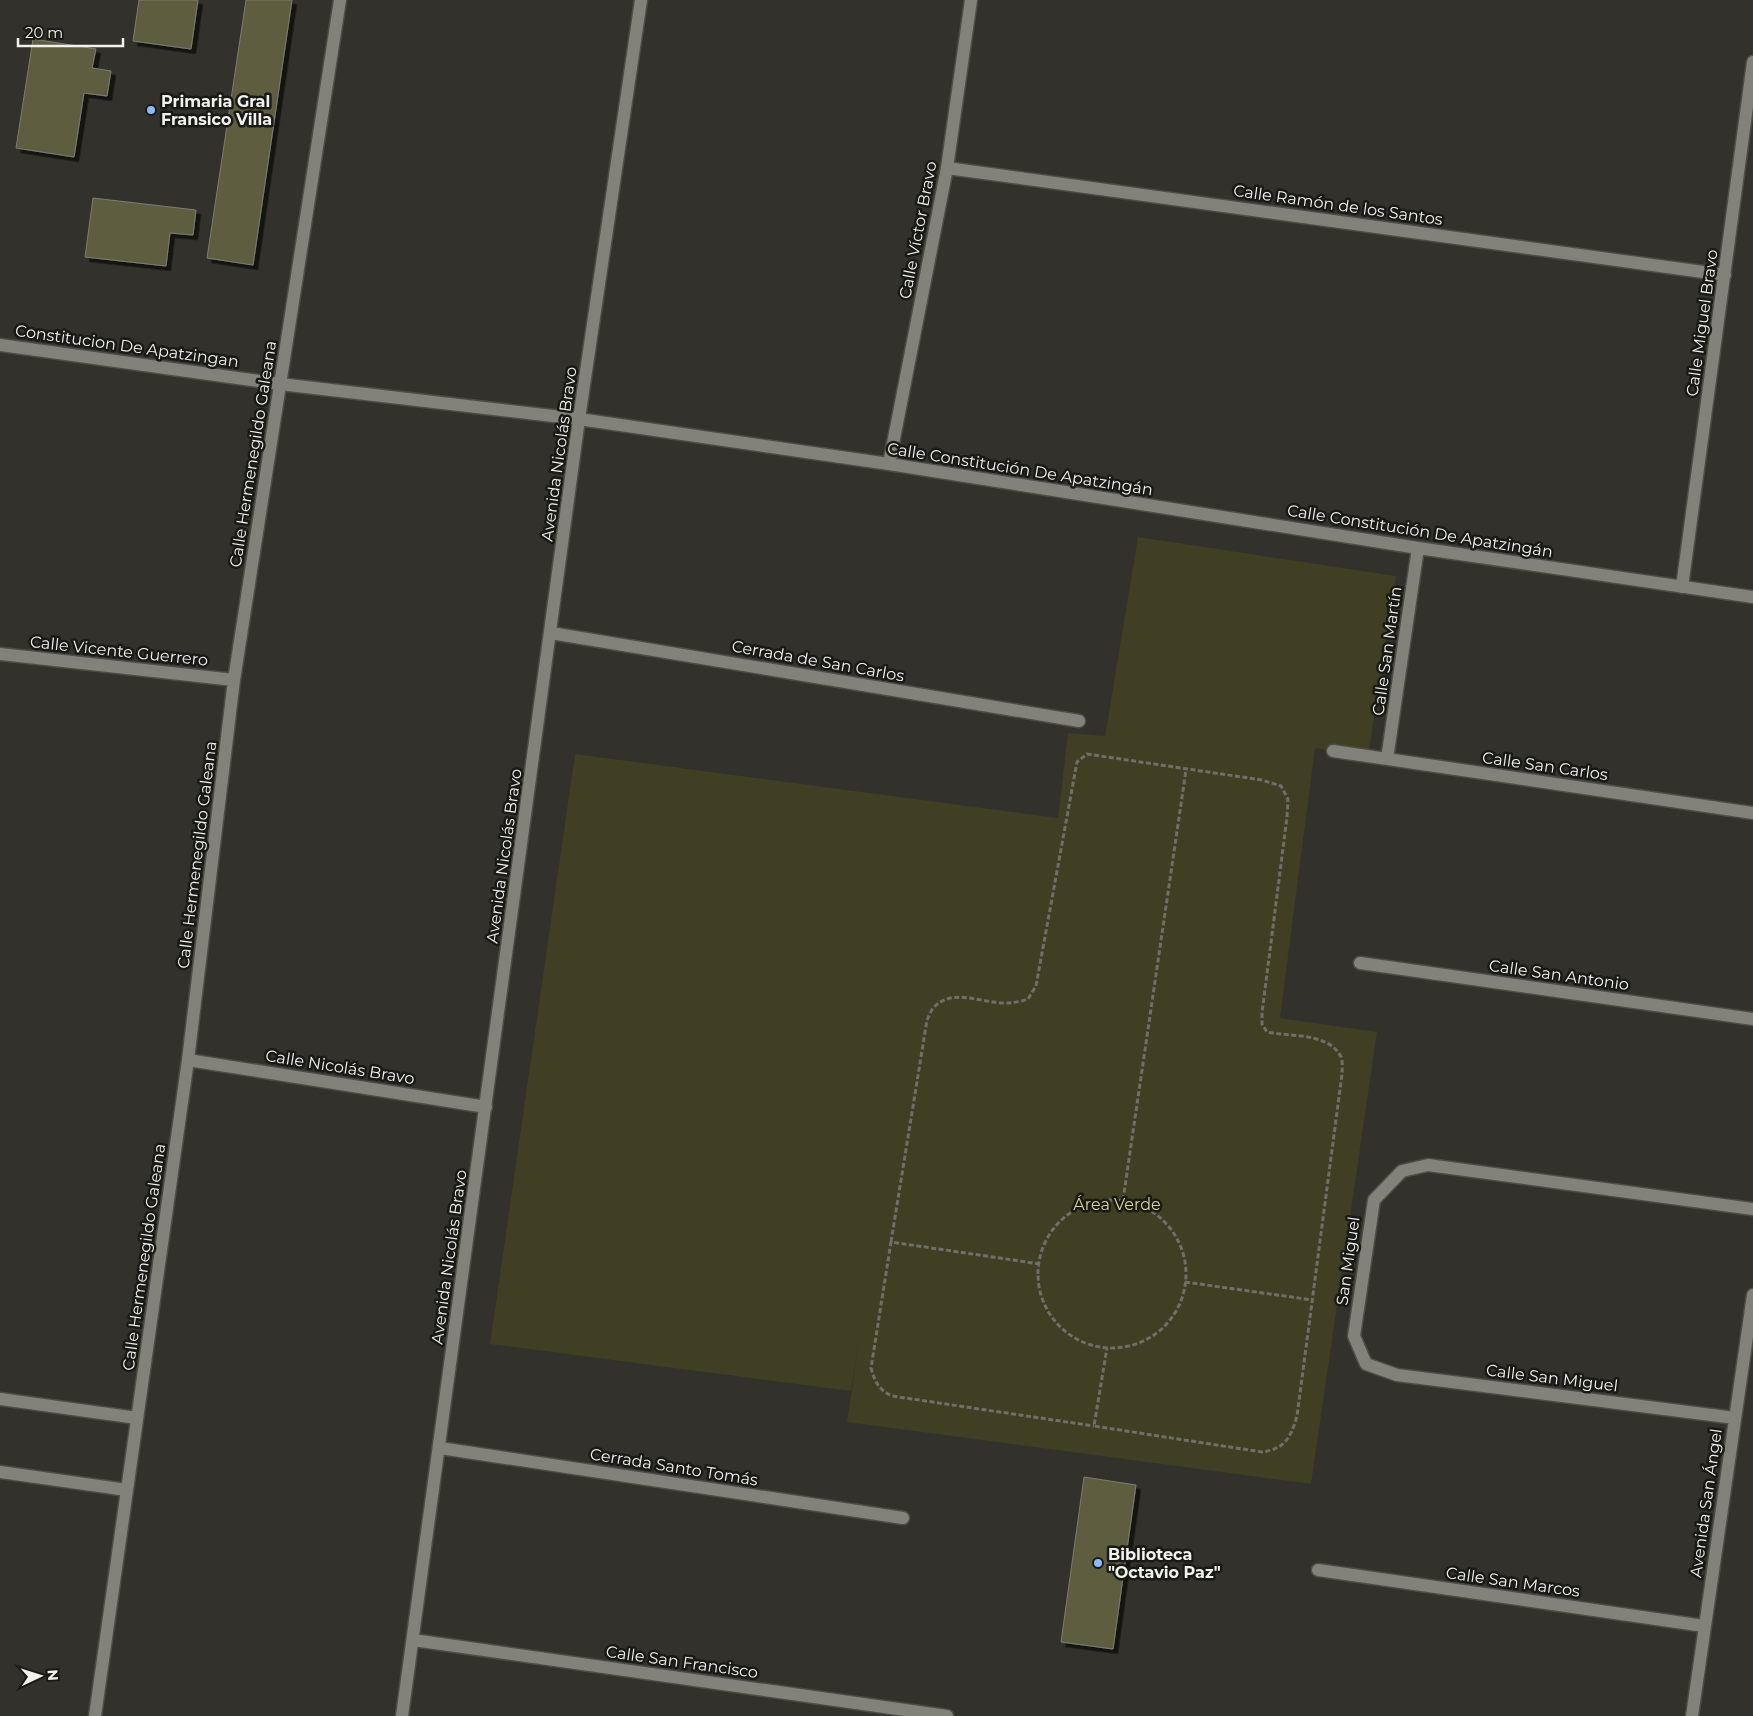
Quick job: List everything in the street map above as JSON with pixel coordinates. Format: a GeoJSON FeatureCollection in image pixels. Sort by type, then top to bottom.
{"type":"FeatureCollection","features":[{"type":"Feature","properties":{"kind":"street","name":"Calle Hermenegildo Galeana"},"geometry":{"type":"LineString","coordinates":[[95,1716],[188,1060],[234,680],[340,0]]}},
{"type":"Feature","properties":{"kind":"street","name":"Avenida Nicolás Bravo"},"geometry":{"type":"LineString","coordinates":[[402,1716],[579,419],[641,0]]}},
{"type":"Feature","properties":{"kind":"street","name":"Calle Víctor Bravo"},"geometry":{"type":"LineString","coordinates":[[889,464],[947,168],[971,0]]}},
{"type":"Feature","properties":{"kind":"street","name":"Calle Miguel Bravo"},"geometry":{"type":"LineString","coordinates":[[1682,587],[1753,62]]}},
{"type":"Feature","properties":{"kind":"street","name":"Calle Ramón de los Santos"},"geometry":{"type":"LineString","coordinates":[[947,168],[1725,275]]}},
{"type":"Feature","properties":{"kind":"street","name":"Constitucion De Apatzingan"},"geometry":{"type":"LineString","coordinates":[[0,345],[280,384]]}},
{"type":"Feature","properties":{"kind":"street","name":"Calle Constitución De Apatzingán"},"geometry":{"type":"LineString","coordinates":[[280,384],[579,419],[889,464],[1418,548],[1753,597]]}},
{"type":"Feature","properties":{"kind":"street","name":"Calle San Martín"},"geometry":{"type":"LineString","coordinates":[[1387,759],[1418,548]]}},
{"type":"Feature","properties":{"kind":"street","name":"Cerrada de San Carlos"},"geometry":{"type":"LineString","coordinates":[[551,633],[1079,722]]}},
{"type":"Feature","properties":{"kind":"street","name":"Calle Vicente Guerrero"},"geometry":{"type":"LineString","coordinates":[[0,654],[234,680]]}},
{"type":"Feature","properties":{"kind":"street","name":"Calle San Carlos"},"geometry":{"type":"LineString","coordinates":[[1333,752],[1753,813]]}},
{"type":"Feature","properties":{"kind":"street","name":"Calle San Antonio"},"geometry":{"type":"LineString","coordinates":[[1360,963],[1753,1019]]}},
{"type":"Feature","properties":{"kind":"street","name":"Calle Nicolás Bravo"},"geometry":{"type":"LineString","coordinates":[[188,1060],[486,1107]]}},
{"type":"Feature","properties":{"kind":"street","name":"San Miguel"},"geometry":{"type":"LineString","coordinates":[[1366,1364],[1354,1336],[1374,1200],[1402,1171],[1428,1165],[1753,1209]]}},
{"type":"Feature","properties":{"kind":"street","name":"Avenida San Ángel"},"geometry":{"type":"LineString","coordinates":[[1692,1716],[1753,1295]]}},
{"type":"Feature","properties":{"kind":"street","name":"Calle San Miguel"},"geometry":{"type":"LineString","coordinates":[[1366,1364],[1397,1375],[1735,1418]]}},
{"type":"Feature","properties":{"kind":"street"},"geometry":{"type":"LineString","coordinates":[[0,1399],[137,1418]]}},
{"type":"Feature","properties":{"kind":"street","name":"Cerrada Santo Tomás"},"geometry":{"type":"LineString","coordinates":[[440,1448],[903,1518]]}},
{"type":"Feature","properties":{"kind":"street"},"geometry":{"type":"LineString","coordinates":[[0,1472],[127,1490]]}},
{"type":"Feature","properties":{"kind":"street","name":"Calle San Marcos"},"geometry":{"type":"LineString","coordinates":[[1318,1570],[1704,1626]]}},
{"type":"Feature","properties":{"kind":"street","name":"Calle San Francisco"},"geometry":{"type":"LineString","coordinates":[[413,1640],[947,1716]]}},
{"type":"Feature","properties":{"kind":"path"},"geometry":{"type":"LineString","coordinates":[[1087,754],[1186,770],[1262,780],[1281,786],[1288,798],[1262,1024],[1267,1032],[1317,1039],[1331,1046],[1341,1058],[1342,1074],[1297,1416],[1292,1436],[1283,1446],[1273,1451],[1262,1452],[892,1396],[882,1391],[874,1380],[870,1368],[927,1020],[934,1007],[950,998],[967,997],[994,1002],[1015,1003],[1028,999],[1036,986],[1077,762],[1087,754]]}},
{"type":"Feature","properties":{"kind":"path"},"geometry":{"type":"LineString","coordinates":[[1123,1200],[1186,770]]}},
{"type":"Feature","properties":{"kind":"path"},"geometry":{"type":"LineString","coordinates":[[1123,1200],[1147,1208],[1168,1225],[1180,1244],[1186,1267],[1184,1290],[1176,1312],[1161,1330],[1141,1343],[1118,1349],[1095,1347],[1074,1338],[1056,1322],[1042,1300],[1038,1275],[1040,1264],[1042,1250],[1055,1227],[1074,1210],[1098,1201],[1123,1200]]}},
{"type":"Feature","properties":{"kind":"path"},"geometry":{"type":"LineString","coordinates":[[891,1242],[1040,1264]]}},
{"type":"Feature","properties":{"kind":"path"},"geometry":{"type":"LineString","coordinates":[[1185,1282],[1312,1300]]}},
{"type":"Feature","properties":{"kind":"path"},"geometry":{"type":"LineString","coordinates":[[1094,1426],[1107,1348]]}},
{"type":"Feature","properties":{"kind":"green space","name":"Área Verde"},"geometry":{"type":"Polygon","coordinates":[[[1138,537],[1396,576],[1368,757],[1315,748],[1280,1018],[1377,1032],[1311,1484],[847,1422],[860,1333],[851,1391],[490,1344],[575,754],[1058,818],[1068,733],[1105,736],[1138,537]]]}},
{"type":"Feature","properties":{"kind":"building"},"geometry":{"type":"Polygon","coordinates":[[[139,0],[198,0],[191,49],[133,41],[139,0]]]}},
{"type":"Feature","properties":{"kind":"building"},"geometry":{"type":"Polygon","coordinates":[[[246,0],[292,0],[253,265],[207,258],[246,0]]]}},
{"type":"Feature","properties":{"kind":"building"},"geometry":{"type":"Polygon","coordinates":[[[33,39],[96,49],[92,68],[111,71],[107,96],[84,93],[74,157],[16,148],[33,39]]]}},
{"type":"Feature","properties":{"kind":"building"},"geometry":{"type":"Polygon","coordinates":[[[93,198],[196,210],[193,235],[170,233],[166,266],[85,257],[93,198]]]}},
{"type":"Feature","properties":{"kind":"building","name":"Biblioteca \"Octavio Paz\""},"geometry":{"type":"Polygon","coordinates":[[[1084,1477],[1136,1485],[1113,1649],[1061,1642],[1084,1477]]]}},
{"type":"Feature","properties":{"kind":"place","name":"Primaria Gral Fransico Villa"},"geometry":{"type":"Point","coordinates":[151,110]}},
{"type":"Feature","properties":{"kind":"place","name":"Biblioteca \"Octavio Paz\""},"geometry":{"type":"Point","coordinates":[1098,1563]}}]}
